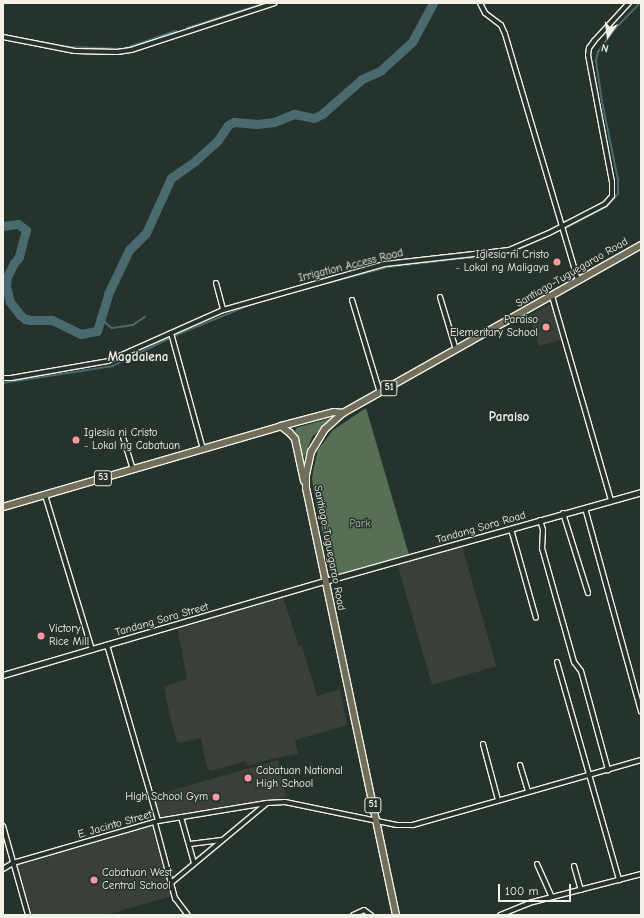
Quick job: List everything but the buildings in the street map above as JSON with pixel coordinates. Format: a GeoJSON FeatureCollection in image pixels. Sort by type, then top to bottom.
{"type":"FeatureCollection","features":[{"type":"Feature","properties":{"kind":"highway","name":"Santiago-Tuguegarao Road"},"geometry":{"type":"LineString","coordinates":[[396,915],[306,488],[307,466],[313,446],[325,429],[343,413],[641,245]]}},
{"type":"Feature","properties":{"kind":"highway","name":"53"},"geometry":{"type":"LineString","coordinates":[[3,507],[281,426],[334,412],[343,413]]}},
{"type":"Feature","properties":{"kind":"highway"},"geometry":{"type":"LineString","coordinates":[[281,426],[295,439],[306,488]]}},
{"type":"Feature","properties":{"kind":"street"},"geometry":{"type":"LineString","coordinates":[[3,37],[75,51],[102,52],[131,50],[275,3]]}},
{"type":"Feature","properties":{"kind":"street"},"geometry":{"type":"LineString","coordinates":[[480,3],[485,13],[501,25],[505,34],[560,227],[578,281]]}},
{"type":"Feature","properties":{"kind":"street","name":"Irrigation Access Road"},"geometry":{"type":"LineString","coordinates":[[3,378],[11,378],[108,361],[223,310],[397,262],[509,250],[560,227],[605,204],[612,196],[611,172],[588,55],[589,48],[629,3]]}},
{"type":"Feature","properties":{"kind":"street"},"geometry":{"type":"LineString","coordinates":[[216,282],[223,310]]}},
{"type":"Feature","properties":{"kind":"street"},"geometry":{"type":"LineString","coordinates":[[552,296],[611,501]]}},
{"type":"Feature","properties":{"kind":"street"},"geometry":{"type":"LineString","coordinates":[[440,297],[456,350]]}},
{"type":"Feature","properties":{"kind":"street"},"geometry":{"type":"LineString","coordinates":[[352,300],[380,393]]}},
{"type":"Feature","properties":{"kind":"street"},"geometry":{"type":"LineString","coordinates":[[171,333],[203,449]]}},
{"type":"Feature","properties":{"kind":"street"},"geometry":{"type":"LineString","coordinates":[[123,437],[133,469]]}},
{"type":"Feature","properties":{"kind":"street","name":"Tandang Sora Road"},"geometry":{"type":"LineString","coordinates":[[325,581],[641,492]]}},
{"type":"Feature","properties":{"kind":"street"},"geometry":{"type":"LineString","coordinates":[[45,494],[92,650]]}},
{"type":"Feature","properties":{"kind":"street"},"geometry":{"type":"LineString","coordinates":[[585,508],[641,711]]}},
{"type":"Feature","properties":{"kind":"street"},"geometry":{"type":"LineString","coordinates":[[563,513],[588,593]]}},
{"type":"Feature","properties":{"kind":"street"},"geometry":{"type":"LineString","coordinates":[[540,520],[543,530],[541,540],[544,555],[574,662],[581,671],[608,770]]}},
{"type":"Feature","properties":{"kind":"street"},"geometry":{"type":"LineString","coordinates":[[511,529],[536,618]]}},
{"type":"Feature","properties":{"kind":"street","name":"Tandang Sora Street"},"geometry":{"type":"LineString","coordinates":[[3,675],[325,581]]}},
{"type":"Feature","properties":{"kind":"street"},"geometry":{"type":"LineString","coordinates":[[107,645],[156,822],[175,898],[188,915]]}},
{"type":"Feature","properties":{"kind":"street"},"geometry":{"type":"LineString","coordinates":[[557,662],[588,776],[619,880]]}},
{"type":"Feature","properties":{"kind":"street"},"geometry":{"type":"LineString","coordinates":[[484,744],[498,800]]}},
{"type":"Feature","properties":{"kind":"street","name":"E. Jacinto Street"},"geometry":{"type":"LineString","coordinates":[[3,869],[13,863],[156,822],[267,803],[285,802],[397,825],[413,825],[641,760]]}},
{"type":"Feature","properties":{"kind":"street"},"geometry":{"type":"LineString","coordinates":[[520,765],[528,792]]}},
{"type":"Feature","properties":{"kind":"street"},"geometry":{"type":"LineString","coordinates":[[171,883],[267,803]]}},
{"type":"Feature","properties":{"kind":"street"},"geometry":{"type":"LineString","coordinates":[[181,817],[190,844],[194,863]]}},
{"type":"Feature","properties":{"kind":"street"},"geometry":{"type":"LineString","coordinates":[[3,826],[28,915]]}},
{"type":"Feature","properties":{"kind":"street"},"geometry":{"type":"LineString","coordinates":[[190,844],[222,840]]}},
{"type":"Feature","properties":{"kind":"street"},"geometry":{"type":"LineString","coordinates":[[537,864],[552,897]]}},
{"type":"Feature","properties":{"kind":"street"},"geometry":{"type":"LineString","coordinates":[[574,866],[581,890]]}},
{"type":"Feature","properties":{"kind":"street"},"geometry":{"type":"LineString","coordinates":[[500,915],[520,906],[641,874]]}},
{"type":"Feature","properties":{"kind":"street"},"geometry":{"type":"LineString","coordinates":[[353,915],[364,910],[371,915]]}},
{"type":"Feature","properties":{"kind":"shaded area","name":"Paraiso Elementary School"},"geometry":{"type":"Polygon","coordinates":[[[552,303],[562,340],[539,346],[529,315],[552,303]]]}},
{"type":"Feature","properties":{"kind":"shaded area"},"geometry":{"type":"Polygon","coordinates":[[[462,546],[496,666],[432,685],[398,564],[462,546]]]}},
{"type":"Feature","properties":{"kind":"shaded area"},"geometry":{"type":"Polygon","coordinates":[[[283,597],[299,646],[302,646],[317,696],[340,689],[347,725],[295,740],[298,754],[271,759],[248,766],[245,761],[211,771],[207,769],[201,738],[180,743],[177,741],[170,716],[164,687],[187,679],[177,626],[283,597]]]}},
{"type":"Feature","properties":{"kind":"shaded area","name":"Cabatuan National High School"},"geometry":{"type":"Polygon","coordinates":[[[278,760],[286,798],[158,818],[152,796],[278,760]]]}},
{"type":"Feature","properties":{"kind":"shaded area","name":"Cabatuan West Central School"},"geometry":{"type":"Polygon","coordinates":[[[151,826],[172,896],[106,915],[32,915],[17,864],[151,826]]]}},
{"type":"Feature","properties":{"kind":"green space","name":"Park"},"geometry":{"type":"Polygon","coordinates":[[[366,408],[409,555],[332,576],[314,493],[312,478],[314,467],[318,450],[333,430],[366,408]]]}},
{"type":"Feature","properties":{"kind":"green space"},"geometry":{"type":"Polygon","coordinates":[[[334,417],[312,437],[304,458],[295,432],[296,428],[334,417]]]}},
{"type":"Feature","properties":{"kind":"waterway"},"geometry":{"type":"LineString","coordinates":[[187,28],[266,3]]}},
{"type":"Feature","properties":{"kind":"waterway"},"geometry":{"type":"LineString","coordinates":[[3,226],[18,224],[26,230],[19,257],[14,263],[7,277],[6,287],[10,302],[20,315],[25,319],[30,320],[52,320],[81,334],[97,331],[108,294],[129,250],[146,233],[171,178],[195,161],[218,140],[228,125],[234,122],[257,124],[274,122],[294,114],[314,118],[322,114],[362,79],[380,71],[412,42],[433,3]]}},
{"type":"Feature","properties":{"kind":"waterway"},"geometry":{"type":"LineString","coordinates":[[566,228],[606,207],[618,194],[618,180],[602,102],[596,61],[598,52],[615,29],[640,3]]}},
{"type":"Feature","properties":{"kind":"waterway"},"geometry":{"type":"LineString","coordinates":[[3,35],[70,47],[123,49],[176,31]]}},
{"type":"Feature","properties":{"kind":"waterway"},"geometry":{"type":"LineString","coordinates":[[267,299],[389,267],[510,253],[557,232]]}},
{"type":"Feature","properties":{"kind":"waterway"},"geometry":{"type":"LineString","coordinates":[[174,336],[252,304]]}},
{"type":"Feature","properties":{"kind":"waterway"},"geometry":{"type":"LineString","coordinates":[[102,315],[106,323],[112,328],[133,325],[145,317]]}},
{"type":"Feature","properties":{"kind":"waterway"},"geometry":{"type":"LineString","coordinates":[[3,383],[113,366],[170,338]]}},
{"type":"Feature","properties":{"kind":"place","name":"Iglesia ni Cristo - Lokal ng Maligaya"},"geometry":{"type":"Point","coordinates":[557,262]}},
{"type":"Feature","properties":{"kind":"place","name":"Paraiso Elementary School"},"geometry":{"type":"Point","coordinates":[546,327]}},
{"type":"Feature","properties":{"kind":"place","name":"Iglesia ni Cristo - Lokal ng Cabatuan"},"geometry":{"type":"Point","coordinates":[76,440]}},
{"type":"Feature","properties":{"kind":"place","name":"Victory Rice Mill"},"geometry":{"type":"Point","coordinates":[41,636]}},
{"type":"Feature","properties":{"kind":"place","name":"Cabatuan National High School"},"geometry":{"type":"Point","coordinates":[248,778]}},
{"type":"Feature","properties":{"kind":"place","name":"High School Gym"},"geometry":{"type":"Point","coordinates":[216,797]}},
{"type":"Feature","properties":{"kind":"place","name":"Cabatuan West Central School"},"geometry":{"type":"Point","coordinates":[94,880]}},
{"type":"Feature","properties":{"kind":"district","name":"Magdalena"},"geometry":{"type":"Point","coordinates":[138,357]}},
{"type":"Feature","properties":{"kind":"district","name":"Paraiso"},"geometry":{"type":"Point","coordinates":[509,417]}}]}
